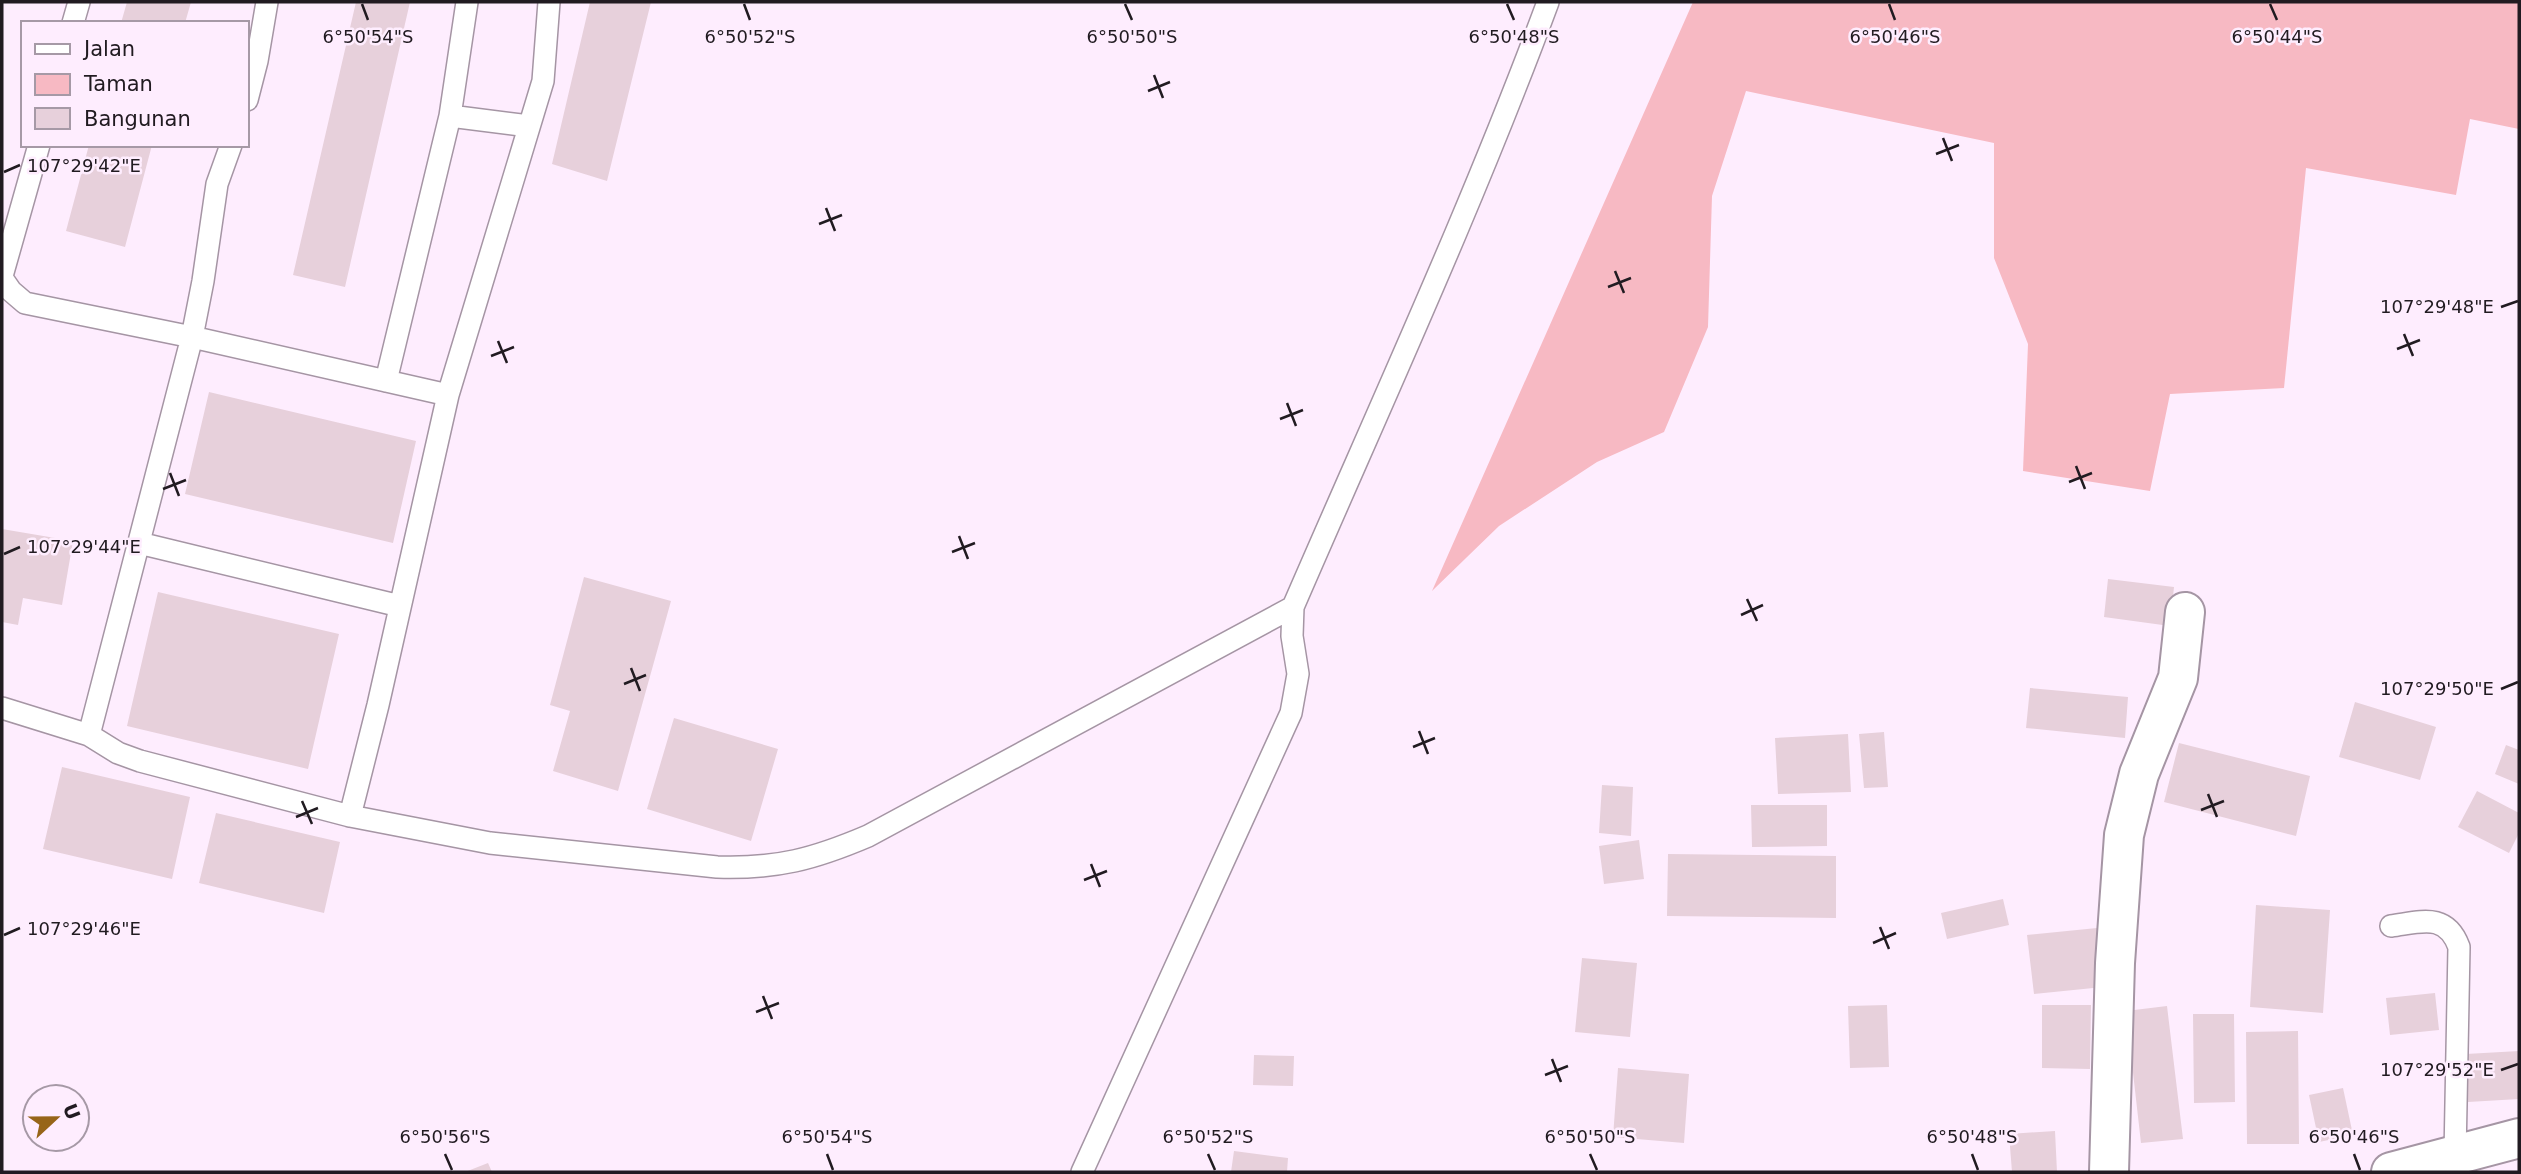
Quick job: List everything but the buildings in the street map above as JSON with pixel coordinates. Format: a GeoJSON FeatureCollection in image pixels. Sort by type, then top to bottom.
{"type":"FeatureCollection","features":[{"type":"Feature","properties":{"kind":"main road"},"geometry":{"type":"LineString","coordinates":[[2109,1172],[2115,964],[2124,835],[2139,774],[2178,678],[2185,612]]}},
{"type":"Feature","properties":{"kind":"main road"},"geometry":{"type":"LineString","coordinates":[[2391,1172],[2519,1138]]}},
{"type":"Feature","properties":{"kind":"lane"},"geometry":{"type":"LineString","coordinates":[[74,21],[79,2]]}},
{"type":"Feature","properties":{"kind":"lane"},"geometry":{"type":"LineString","coordinates":[[248,96],[267,2]]}},
{"type":"Feature","properties":{"kind":"lane"},"geometry":{"type":"LineString","coordinates":[[386,381],[450,117],[467,2]]}},
{"type":"Feature","properties":{"kind":"lane"},"geometry":{"type":"LineString","coordinates":[[350,816],[448,395],[542,81],[549,2]]}},
{"type":"Feature","properties":{"kind":"lane"},"geometry":{"type":"LineString","coordinates":[[1082,1172],[1291,713],[1298,674],[1292,636],[1293,607],[1449,249],[1522,73],[1548,2]]}},
{"type":"Feature","properties":{"kind":"lane"},"geometry":{"type":"LineString","coordinates":[[450,117],[529,126]]}},
{"type":"Feature","properties":{"kind":"lane"},"geometry":{"type":"LineString","coordinates":[[37,147],[2,277],[10,291],[25,303],[192,337],[448,395]]}},
{"type":"Feature","properties":{"kind":"lane"},"geometry":{"type":"LineString","coordinates":[[89,735],[192,337],[217,184],[230,147]]}},
{"type":"Feature","properties":{"kind":"lane"},"geometry":{"type":"LineString","coordinates":[[139,543],[400,606]]}},
{"type":"Feature","properties":{"kind":"lane"},"geometry":{"type":"LineString","coordinates":[[2,708],[89,735],[140,761],[350,816],[490,843],[717,867],[751,868],[783,865],[828,853],[868,836],[1293,607]]}},
{"type":"Feature","properties":{"kind":"lane"},"geometry":{"type":"LineString","coordinates":[[2391,926],[2430,921],[2441,924],[2454,934],[2459,947],[2455,1156]]}},
{"type":"Feature","properties":{"kind":"green space"},"geometry":{"type":"Polygon","coordinates":[[[1693,2],[2519,2],[2519,129],[2470,119],[2456,195],[2306,168],[2284,388],[2170,394],[2150,491],[2023,471],[2028,344],[1994,258],[1994,143],[1746,91],[1712,196],[1708,327],[1664,432],[1597,462],[1499,526],[1432,591],[1693,2]]]}}]}
